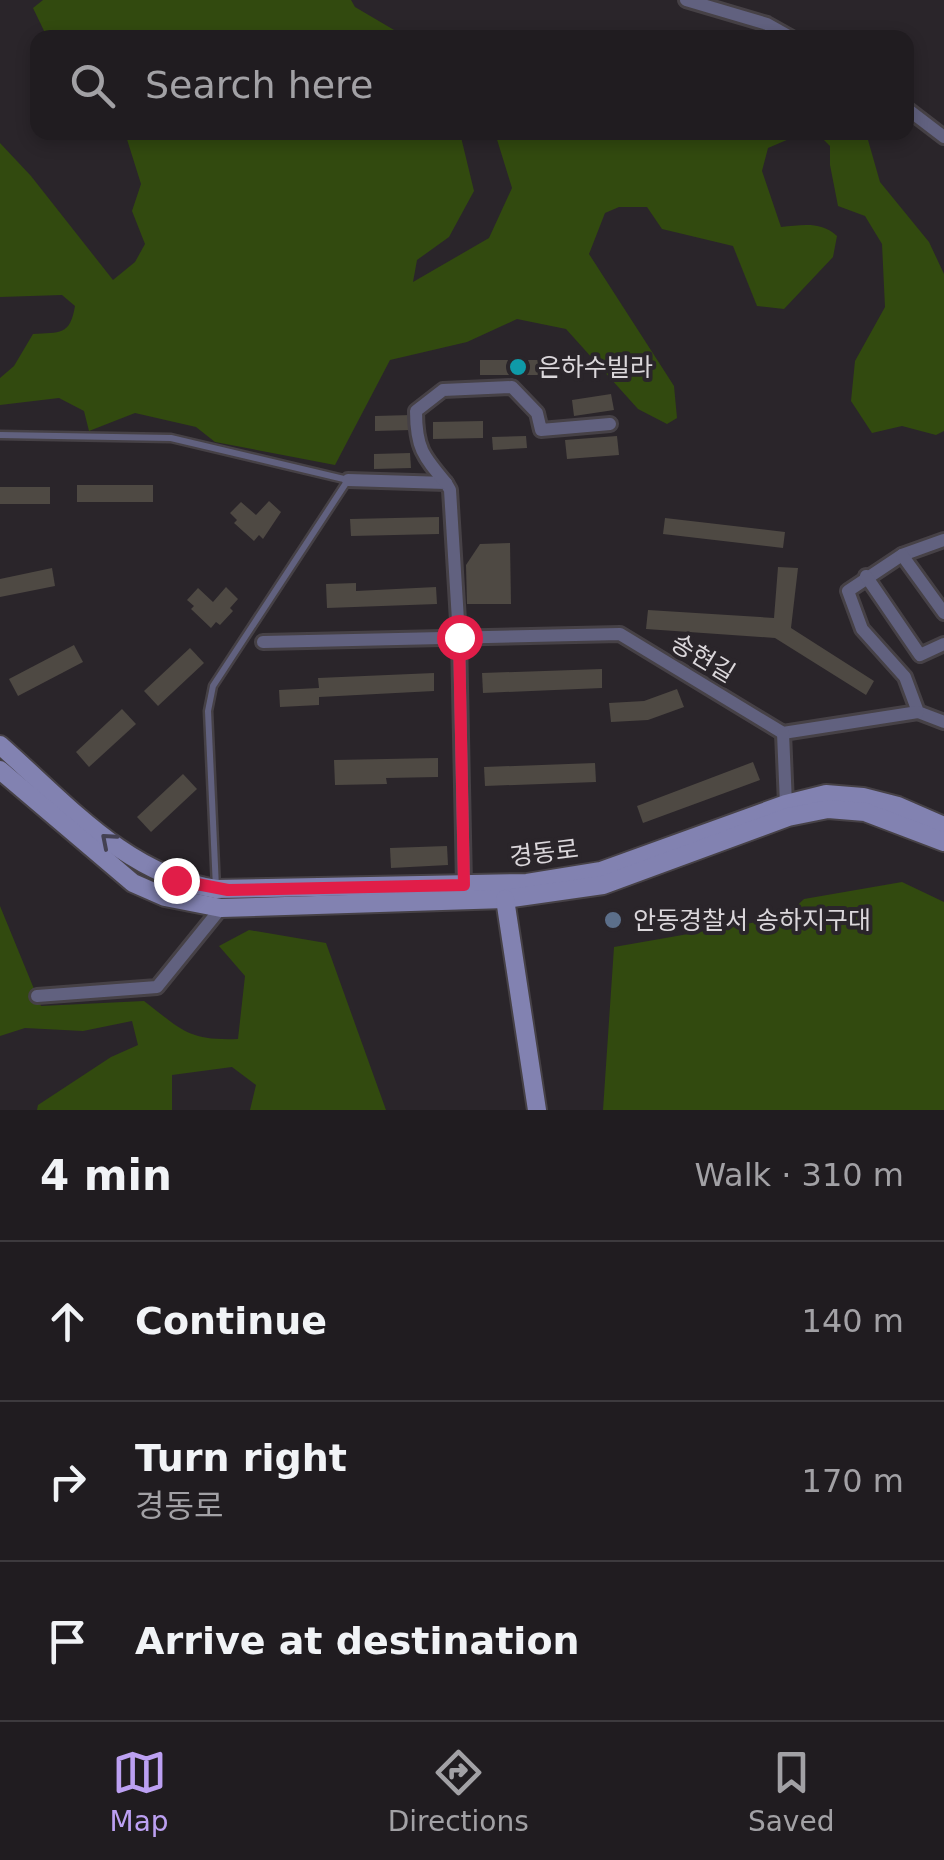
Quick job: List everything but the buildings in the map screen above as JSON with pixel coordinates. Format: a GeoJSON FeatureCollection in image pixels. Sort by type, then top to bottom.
{"type":"FeatureCollection","features":[{"type":"Feature","properties":{"kind":"street"},"geometry":{"type":"LineString","coordinates":[[686,0],[777,30]]}},
{"type":"Feature","properties":{"kind":"street"},"geometry":{"type":"LineString","coordinates":[[914,114],[944,137]]}},
{"type":"Feature","properties":{"kind":"street"},"geometry":{"type":"LineString","coordinates":[[464,885],[459,637],[450,490],[416,441],[416,411],[443,390],[512,387],[537,413],[541,430],[610,424]]}},
{"type":"Feature","properties":{"kind":"street"},"geometry":{"type":"LineString","coordinates":[[348,480],[446,483]]}},
{"type":"Feature","properties":{"kind":"street"},"geometry":{"type":"LineString","coordinates":[[918,712],[905,676],[862,629],[848,591],[902,555],[943,543]]}},
{"type":"Feature","properties":{"kind":"street"},"geometry":{"type":"LineString","coordinates":[[902,555],[944,613]]}},
{"type":"Feature","properties":{"kind":"street"},"geometry":{"type":"LineString","coordinates":[[866,576],[920,655],[944,644]]}},
{"type":"Feature","properties":{"kind":"street","name":"송현길"},"geometry":{"type":"LineString","coordinates":[[264,642],[620,634],[783,733]]}},
{"type":"Feature","properties":{"kind":"street"},"geometry":{"type":"LineString","coordinates":[[786,804],[783,733],[918,712],[944,722]]}},
{"type":"Feature","properties":{"kind":"street","name":"경동로"},"geometry":{"type":"LineString","coordinates":[[0,745],[135,861],[219,898],[527,883],[601,872],[786,804],[826,794],[864,797],[898,806],[944,826]]}},
{"type":"Feature","properties":{"kind":"street","name":"경동로"},"geometry":{"type":"LineString","coordinates":[[0,770],[133,883],[164,898],[505,899],[603,886],[788,817],[828,809],[865,812],[944,842]]}},
{"type":"Feature","properties":{"kind":"street"},"geometry":{"type":"LineString","coordinates":[[37,996],[157,987],[219,898]]}},
{"type":"Feature","properties":{"kind":"street"},"geometry":{"type":"LineString","coordinates":[[505,899],[537,1110]]}},
{"type":"Feature","properties":{"kind":"lane"},"geometry":{"type":"LineString","coordinates":[[0,435],[171,438],[348,480],[214,686],[208,711],[219,898]]}},
{"type":"Feature","properties":{"kind":"green space"},"geometry":{"type":"Polygon","coordinates":[[[43,0],[351,0],[355,7],[394,30],[44,30],[33,8],[43,0]]]}},
{"type":"Feature","properties":{"kind":"green space"},"geometry":{"type":"Polygon","coordinates":[[[127,140],[462,140],[474,191],[449,237],[417,260],[413,282],[489,238],[512,188],[497,140],[787,140],[768,148],[762,171],[781,227],[818,226],[837,236],[833,257],[784,309],[757,306],[733,246],[662,229],[647,207],[619,207],[605,213],[589,254],[674,386],[677,418],[667,424],[638,409],[566,329],[517,319],[467,342],[390,360],[335,465],[215,442],[196,427],[135,413],[89,431],[84,411],[59,398],[0,405],[0,378],[14,366],[33,334],[67,328],[75,306],[62,295],[0,297],[0,143],[113,280],[135,262],[145,244],[132,211],[141,184],[127,140]]]}},
{"type":"Feature","properties":{"kind":"green space"},"geometry":{"type":"Polygon","coordinates":[[[824,140],[868,140],[880,182],[929,242],[944,274],[944,431],[936,435],[902,426],[872,433],[851,401],[855,361],[885,307],[882,244],[865,216],[838,206],[830,146],[824,140]]]}},
{"type":"Feature","properties":{"kind":"green space"},"geometry":{"type":"Polygon","coordinates":[[[902,882],[944,902],[944,1110],[603,1110],[614,947],[785,917],[804,899],[902,882]]]}},
{"type":"Feature","properties":{"kind":"green space"},"geometry":{"type":"Polygon","coordinates":[[[0,906],[41,1006],[144,1001],[186,1031],[207,1038],[238,1039],[245,976],[219,946],[249,930],[326,943],[386,1110],[250,1110],[256,1085],[232,1067],[172,1075],[172,1110],[37,1110],[38,1105],[111,1057],[138,1045],[132,1021],[83,1031],[25,1028],[0,1036],[0,906]]]}},
{"type":"Feature","properties":{"kind":"place","name":"은하수빌라"},"geometry":{"type":"Point","coordinates":[518,367]}},
{"type":"Feature","properties":{"kind":"place","name":"안동경찰서 송하지구대"},"geometry":{"type":"Point","coordinates":[613,920]}},
{"type":"Feature","properties":{"kind":"route"},"geometry":{"type":"LineString","coordinates":[[176,880],[228,890],[464,885],[459,637]]}}]}
